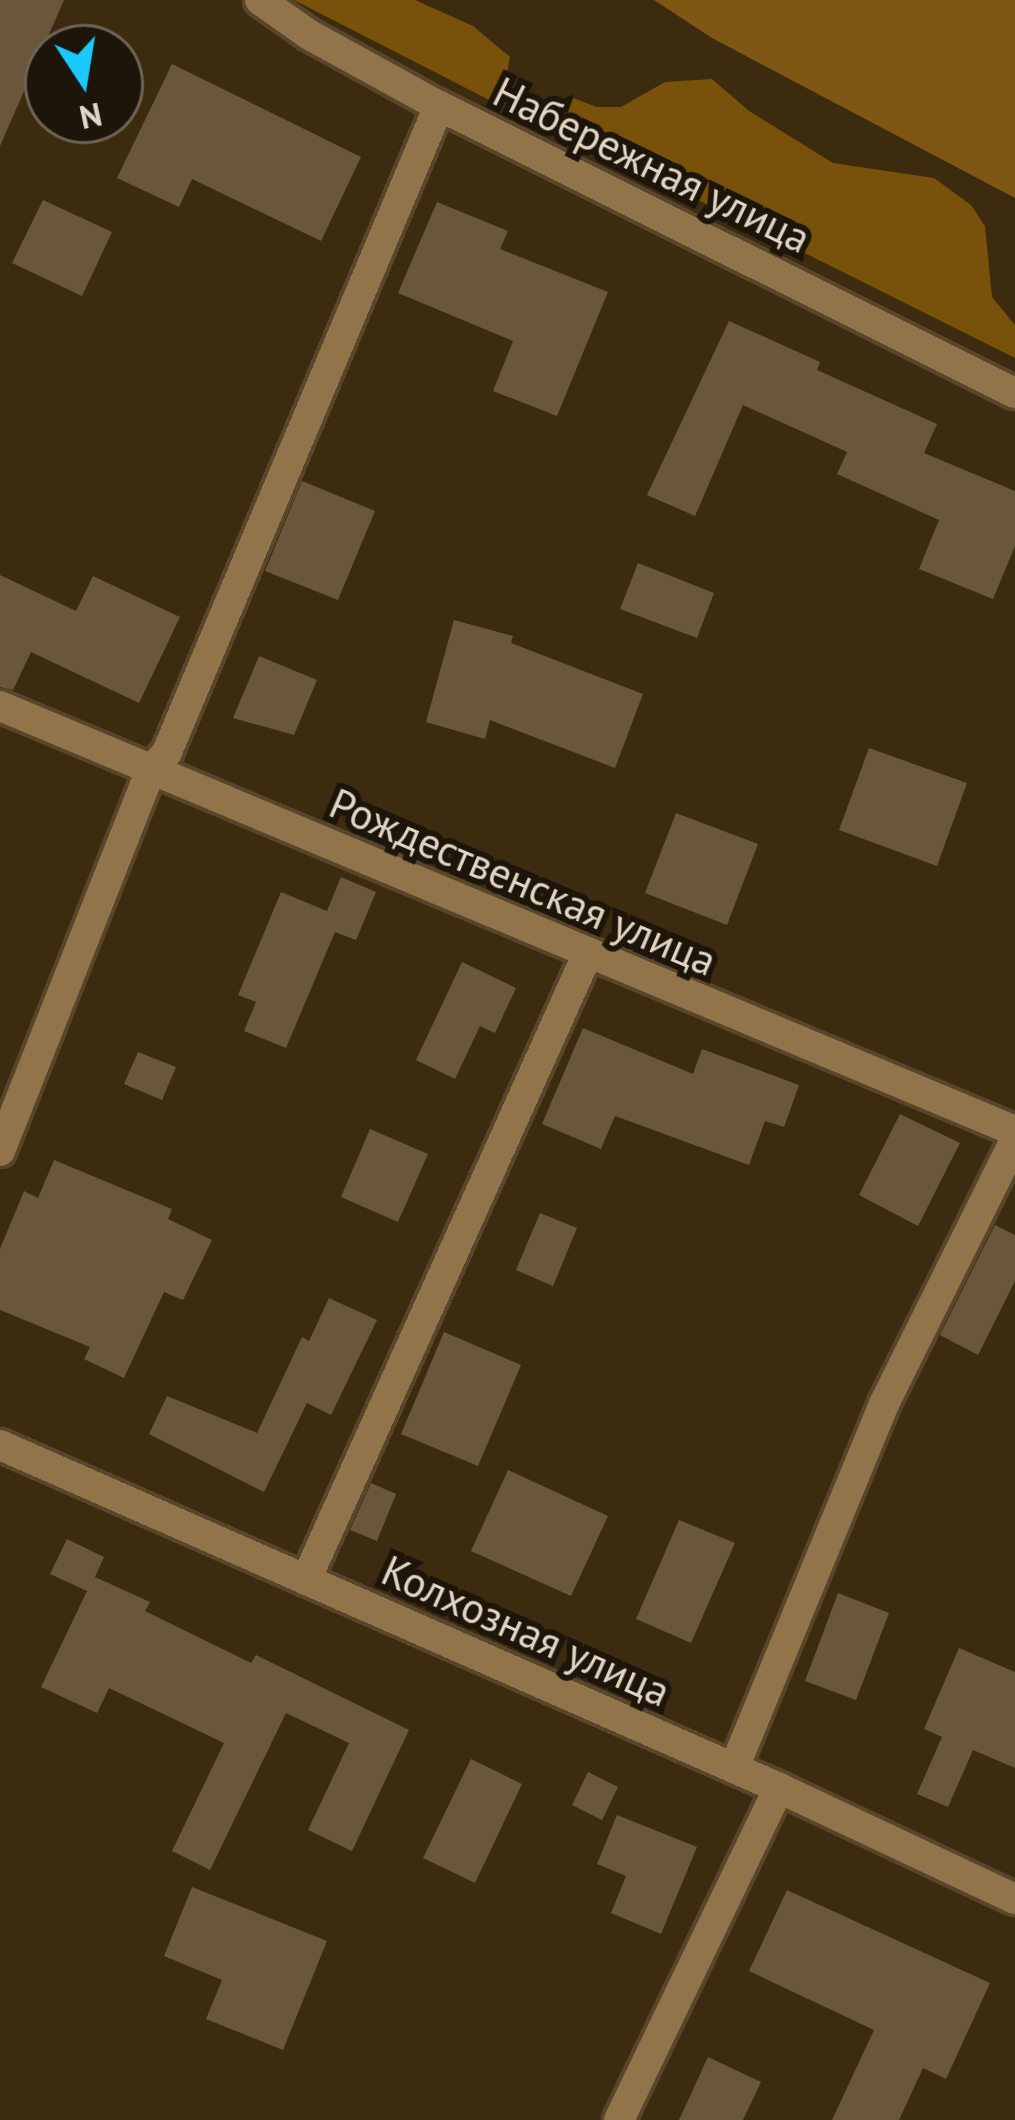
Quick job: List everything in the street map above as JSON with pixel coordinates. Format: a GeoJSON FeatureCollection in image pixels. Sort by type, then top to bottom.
{"type":"FeatureCollection","features":[{"type":"Feature","properties":{"kind":"street","name":"Набережная улица"},"geometry":{"type":"LineString","coordinates":[[260,0],[308,34],[439,106],[1015,393]]}},
{"type":"Feature","properties":{"kind":"street"},"geometry":{"type":"LineString","coordinates":[[0,1151],[151,770],[167,752],[439,106]]}},
{"type":"Feature","properties":{"kind":"street","name":"Рождественская улица"},"geometry":{"type":"LineString","coordinates":[[0,706],[1015,1136]]}},
{"type":"Feature","properties":{"kind":"street"},"geometry":{"type":"LineString","coordinates":[[306,1580],[587,955]]}},
{"type":"Feature","properties":{"kind":"street"},"geometry":{"type":"LineString","coordinates":[[734,1768],[884,1404],[1015,1136]]}},
{"type":"Feature","properties":{"kind":"street","name":"Колхозная улица"},"geometry":{"type":"LineString","coordinates":[[0,1445],[779,1788],[1015,1899]]}},
{"type":"Feature","properties":{"kind":"street"},"geometry":{"type":"LineString","coordinates":[[619,2120],[779,1788]]}},
{"type":"Feature","properties":{"kind":"shaded area"},"geometry":{"type":"Polygon","coordinates":[[[294,0],[415,0],[473,26],[510,57],[501,106],[294,0]]]}},
{"type":"Feature","properties":{"kind":"shaded area"},"geometry":{"type":"Polygon","coordinates":[[[654,0],[1015,0],[1015,198],[712,38],[654,0]]]}},
{"type":"Feature","properties":{"kind":"shaded area"},"geometry":{"type":"Polygon","coordinates":[[[712,79],[749,111],[833,163],[934,178],[971,205],[985,226],[992,297],[1015,325],[1015,358],[538,120],[547,100],[573,98],[597,107],[621,107],[665,82],[712,79]]]}},
{"type":"Feature","properties":{"kind":"building"},"geometry":{"type":"Polygon","coordinates":[[[0,0],[64,0],[53,24],[24,24],[24,91],[0,146],[0,0]]]}},
{"type":"Feature","properties":{"kind":"building"},"geometry":{"type":"Polygon","coordinates":[[[172,64],[361,157],[321,241],[192,179],[179,207],[117,178],[133,144],[144,144],[144,122],[172,64]]]}},
{"type":"Feature","properties":{"kind":"building"},"geometry":{"type":"Polygon","coordinates":[[[43,200],[112,232],[82,296],[12,263],[43,200]]]}},
{"type":"Feature","properties":{"kind":"building"},"geometry":{"type":"Polygon","coordinates":[[[437,202],[508,231],[500,249],[608,292],[557,416],[493,391],[513,341],[398,293],[437,202]]]}},
{"type":"Feature","properties":{"kind":"building"},"geometry":{"type":"Polygon","coordinates":[[[729,321],[820,362],[817,370],[937,424],[924,453],[1015,491],[1015,546],[993,599],[919,569],[939,520],[837,474],[847,452],[743,405],[695,516],[647,495],[729,321]]]}},
{"type":"Feature","properties":{"kind":"building"},"geometry":{"type":"Polygon","coordinates":[[[302,481],[375,511],[338,600],[265,571],[302,481]]]}},
{"type":"Feature","properties":{"kind":"building"},"geometry":{"type":"Polygon","coordinates":[[[638,563],[714,593],[697,638],[620,609],[638,563]]]}},
{"type":"Feature","properties":{"kind":"building"},"geometry":{"type":"Polygon","coordinates":[[[0,575],[76,611],[93,576],[180,617],[139,703],[31,652],[13,690],[0,687],[0,575]]]}},
{"type":"Feature","properties":{"kind":"building"},"geometry":{"type":"Polygon","coordinates":[[[454,620],[513,636],[511,643],[643,694],[615,768],[490,720],[485,739],[426,722],[454,620]]]}},
{"type":"Feature","properties":{"kind":"building"},"geometry":{"type":"Polygon","coordinates":[[[259,656],[317,680],[294,735],[233,718],[259,656]]]}},
{"type":"Feature","properties":{"kind":"building"},"geometry":{"type":"Polygon","coordinates":[[[869,748],[967,783],[937,866],[839,830],[869,748]]]}},
{"type":"Feature","properties":{"kind":"building"},"geometry":{"type":"Polygon","coordinates":[[[676,813],[758,844],[727,925],[645,893],[676,813]]]}},
{"type":"Feature","properties":{"kind":"building"},"geometry":{"type":"Polygon","coordinates":[[[341,877],[376,892],[356,940],[335,932],[286,1048],[244,1031],[256,1002],[238,995],[281,892],[327,911],[341,877]]]}},
{"type":"Feature","properties":{"kind":"building"},"geometry":{"type":"Polygon","coordinates":[[[462,962],[516,988],[495,1033],[480,1026],[455,1079],[416,1060],[462,962]]]}},
{"type":"Feature","properties":{"kind":"building"},"geometry":{"type":"Polygon","coordinates":[[[583,1028],[693,1074],[702,1049],[799,1085],[784,1127],[765,1121],[749,1165],[615,1116],[601,1149],[542,1124],[583,1028]]]}},
{"type":"Feature","properties":{"kind":"building"},"geometry":{"type":"Polygon","coordinates":[[[138,1052],[176,1067],[162,1100],[124,1084],[138,1052]]]}},
{"type":"Feature","properties":{"kind":"building"},"geometry":{"type":"Polygon","coordinates":[[[900,1114],[960,1143],[918,1226],[859,1195],[900,1114]]]}},
{"type":"Feature","properties":{"kind":"building"},"geometry":{"type":"Polygon","coordinates":[[[370,1129],[428,1154],[398,1222],[341,1197],[370,1129]]]}},
{"type":"Feature","properties":{"kind":"building"},"geometry":{"type":"Polygon","coordinates":[[[54,1160],[172,1209],[168,1219],[212,1240],[183,1300],[164,1292],[124,1378],[84,1359],[90,1347],[0,1310],[0,1249],[24,1191],[38,1198],[54,1160]]]}},
{"type":"Feature","properties":{"kind":"building"},"geometry":{"type":"Polygon","coordinates":[[[540,1213],[577,1228],[553,1286],[516,1270],[540,1213]]]}},
{"type":"Feature","properties":{"kind":"building"},"geometry":{"type":"Polygon","coordinates":[[[995,1225],[1015,1235],[1015,1281],[978,1355],[940,1335],[995,1225]]]}},
{"type":"Feature","properties":{"kind":"building"},"geometry":{"type":"Polygon","coordinates":[[[329,1298],[377,1320],[331,1415],[307,1403],[264,1492],[149,1434],[167,1396],[257,1433],[302,1337],[309,1341],[329,1298]]]}},
{"type":"Feature","properties":{"kind":"building"},"geometry":{"type":"Polygon","coordinates":[[[444,1332],[521,1365],[478,1466],[401,1434],[444,1332]]]}},
{"type":"Feature","properties":{"kind":"building"},"geometry":{"type":"Polygon","coordinates":[[[508,1470],[608,1516],[571,1596],[471,1551],[508,1470]]]}},
{"type":"Feature","properties":{"kind":"building"},"geometry":{"type":"Polygon","coordinates":[[[371,1483],[396,1494],[377,1541],[350,1530],[371,1483]]]}},
{"type":"Feature","properties":{"kind":"building"},"geometry":{"type":"Polygon","coordinates":[[[679,1520],[735,1543],[691,1643],[636,1619],[679,1520]]]}},
{"type":"Feature","properties":{"kind":"building"},"geometry":{"type":"Polygon","coordinates":[[[67,1539],[104,1557],[95,1577],[150,1602],[145,1611],[251,1663],[256,1655],[409,1730],[352,1851],[308,1830],[349,1743],[286,1713],[210,1870],[172,1851],[224,1743],[109,1688],[97,1713],[41,1687],[87,1591],[50,1574],[67,1539]]]}},
{"type":"Feature","properties":{"kind":"building"},"geometry":{"type":"Polygon","coordinates":[[[838,1593],[889,1613],[856,1700],[805,1681],[838,1593]]]}},
{"type":"Feature","properties":{"kind":"building"},"geometry":{"type":"Polygon","coordinates":[[[959,1648],[1015,1672],[1015,1768],[973,1750],[948,1807],[917,1794],[942,1737],[924,1729],[959,1648]]]}},
{"type":"Feature","properties":{"kind":"building"},"geometry":{"type":"Polygon","coordinates":[[[471,1759],[522,1784],[475,1883],[423,1858],[471,1759]]]}},
{"type":"Feature","properties":{"kind":"building"},"geometry":{"type":"Polygon","coordinates":[[[588,1772],[618,1787],[602,1820],[572,1805],[588,1772]]]}},
{"type":"Feature","properties":{"kind":"building"},"geometry":{"type":"Polygon","coordinates":[[[617,1815],[697,1847],[661,1934],[611,1913],[626,1876],[597,1864],[617,1815]]]}},
{"type":"Feature","properties":{"kind":"building"},"geometry":{"type":"Polygon","coordinates":[[[192,1887],[327,1941],[283,2050],[206,2019],[222,1980],[164,1956],[192,1887]]]}},
{"type":"Feature","properties":{"kind":"building"},"geometry":{"type":"Polygon","coordinates":[[[787,1890],[990,1983],[946,2079],[923,2068],[899,2120],[832,2120],[874,2030],[749,1971],[787,1890]]]}},
{"type":"Feature","properties":{"kind":"building"},"geometry":{"type":"Polygon","coordinates":[[[708,2057],[761,2082],[743,2120],[679,2120],[708,2057]]]}}]}
